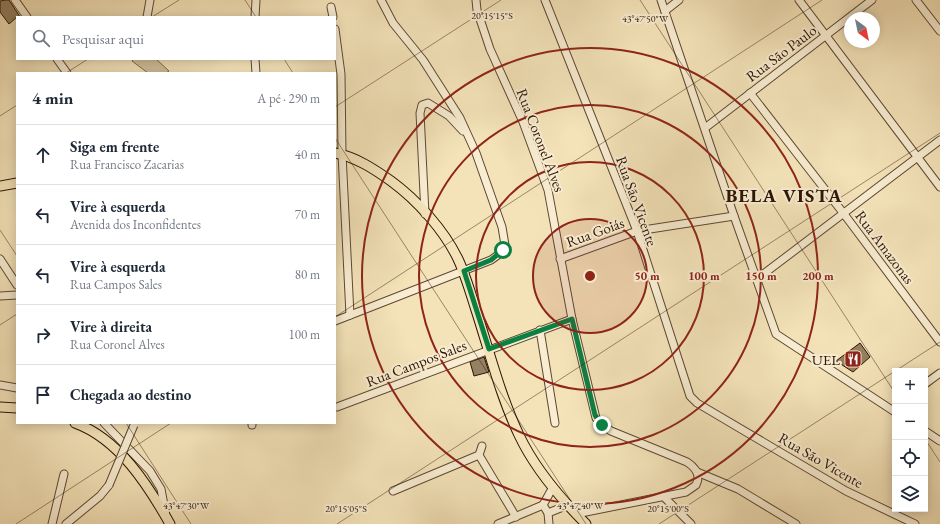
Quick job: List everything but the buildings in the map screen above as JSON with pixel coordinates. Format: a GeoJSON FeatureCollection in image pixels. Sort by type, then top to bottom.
{"type":"FeatureCollection","features":[{"type":"Feature","properties":{"kind":"main road"},"geometry":{"type":"LineString","coordinates":[[338,154],[376,171],[399,188],[425,214],[449,244],[464,271],[506,405],[519,436],[531,458],[553,487],[586,524]]}},
{"type":"Feature","properties":{"kind":"main road"},"geometry":{"type":"LineString","coordinates":[[0,186],[16,183]]}},
{"type":"Feature","properties":{"kind":"main road"},"geometry":{"type":"LineString","coordinates":[[0,407],[16,408]]}},
{"type":"Feature","properties":{"kind":"main road"},"geometry":{"type":"LineString","coordinates":[[85,425],[98,434],[131,466],[150,490],[169,521]]}},
{"type":"Feature","properties":{"kind":"street"},"geometry":{"type":"LineString","coordinates":[[15,0],[26,16]]}},
{"type":"Feature","properties":{"kind":"street"},"geometry":{"type":"LineString","coordinates":[[147,16],[150,0]]}},
{"type":"Feature","properties":{"kind":"street"},"geometry":{"type":"LineString","coordinates":[[255,16],[256,0]]}},
{"type":"Feature","properties":{"kind":"street"},"geometry":{"type":"LineString","coordinates":[[336,321],[495,258],[503,250],[505,245],[502,228],[469,137],[448,98],[423,60],[393,23],[381,0]]}},
{"type":"Feature","properties":{"kind":"street","name":"Rua Coronel Alves"},"geometry":{"type":"LineString","coordinates":[[476,0],[479,16],[490,49],[523,122],[548,190],[572,319],[595,415],[600,424],[611,431],[687,462],[697,472]]}},
{"type":"Feature","properties":{"kind":"street","name":"Rua São Vicente"},"geometry":{"type":"LineString","coordinates":[[545,0],[636,231],[690,396],[697,403],[846,491],[915,524]]}},
{"type":"Feature","properties":{"kind":"street"},"geometry":{"type":"LineString","coordinates":[[662,0],[734,216],[776,334],[892,408]]}},
{"type":"Feature","properties":{"kind":"street"},"geometry":{"type":"LineString","coordinates":[[665,11],[679,0]]}},
{"type":"Feature","properties":{"kind":"street"},"geometry":{"type":"LineString","coordinates":[[798,0],[940,187]]}},
{"type":"Feature","properties":{"kind":"street","name":"Rua São Paulo"},"geometry":{"type":"LineString","coordinates":[[705,128],[872,0]]}},
{"type":"Feature","properties":{"kind":"street"},"geometry":{"type":"LineString","coordinates":[[916,0],[940,31]]}},
{"type":"Feature","properties":{"kind":"street"},"geometry":{"type":"LineString","coordinates":[[331,7],[333,16]]}},
{"type":"Feature","properties":{"kind":"street"},"geometry":{"type":"LineString","coordinates":[[336,36],[341,74],[338,154],[350,315]]}},
{"type":"Feature","properties":{"kind":"street"},"geometry":{"type":"LineString","coordinates":[[58,60],[66,72]]}},
{"type":"Feature","properties":{"kind":"street"},"geometry":{"type":"LineString","coordinates":[[255,60],[256,72]]}},
{"type":"Feature","properties":{"kind":"street","name":"Rua Amazonas"},"geometry":{"type":"LineString","coordinates":[[750,93],[844,214],[940,342]]}},
{"type":"Feature","properties":{"kind":"street"},"geometry":{"type":"LineString","coordinates":[[425,214],[420,113],[422,105],[428,103],[440,108],[469,137]]}},
{"type":"Feature","properties":{"kind":"street"},"geometry":{"type":"LineString","coordinates":[[757,279],[940,140]]}},
{"type":"Feature","properties":{"kind":"street","name":"Rua Goiás"},"geometry":{"type":"LineString","coordinates":[[560,259],[636,231],[734,216]]}},
{"type":"Feature","properties":{"kind":"street"},"geometry":{"type":"LineString","coordinates":[[0,259],[16,283]]}},
{"type":"Feature","properties":{"kind":"street"},"geometry":{"type":"LineString","coordinates":[[0,296],[16,295]]}},
{"type":"Feature","properties":{"kind":"street","name":"Rua Campos Sales"},"geometry":{"type":"LineString","coordinates":[[337,407],[572,319]]}},
{"type":"Feature","properties":{"kind":"street"},"geometry":{"type":"LineString","coordinates":[[540,330],[555,424]]}},
{"type":"Feature","properties":{"kind":"street"},"geometry":{"type":"LineString","coordinates":[[928,382],[940,373]]}},
{"type":"Feature","properties":{"kind":"street"},"geometry":{"type":"LineString","coordinates":[[0,385],[16,388]]}},
{"type":"Feature","properties":{"kind":"street"},"geometry":{"type":"LineString","coordinates":[[105,424],[141,461],[156,480],[163,495],[169,521]]}},
{"type":"Feature","properties":{"kind":"street"},"geometry":{"type":"LineString","coordinates":[[66,524],[100,496],[109,485],[135,424]]}},
{"type":"Feature","properties":{"kind":"street"},"geometry":{"type":"LineString","coordinates":[[928,433],[940,441]]}},
{"type":"Feature","properties":{"kind":"street"},"geometry":{"type":"LineString","coordinates":[[393,491],[479,455],[482,446]]}},
{"type":"Feature","properties":{"kind":"street"},"geometry":{"type":"LineString","coordinates":[[479,455],[516,517]]}},
{"type":"Feature","properties":{"kind":"street"},"geometry":{"type":"LineString","coordinates":[[576,514],[692,489],[698,480],[697,472],[738,489],[796,524]]}},
{"type":"Feature","properties":{"kind":"street"},"geometry":{"type":"LineString","coordinates":[[52,524],[64,474]]}},
{"type":"Feature","properties":{"kind":"street"},"geometry":{"type":"LineString","coordinates":[[498,524],[543,505],[553,487]]}},
{"type":"Feature","properties":{"kind":"street"},"geometry":{"type":"LineString","coordinates":[[663,496],[691,524]]}},
{"type":"Feature","properties":{"kind":"street"},"geometry":{"type":"LineString","coordinates":[[543,505],[548,513],[549,524]]}},
{"type":"Feature","properties":{"kind":"street"},"geometry":{"type":"LineString","coordinates":[[548,513],[568,505]]}},
{"type":"Feature","properties":{"kind":"shaded area"},"geometry":{"type":"Polygon","coordinates":[[[157,60],[169,71],[147,72],[132,61],[157,60]]]}},
{"type":"Feature","properties":{"kind":"place","name":"UEL"},"geometry":{"type":"Point","coordinates":[853,359]}},
{"type":"Feature","properties":{"kind":"district","name":"BELA VISTA"},"geometry":{"type":"Point","coordinates":[784,195]}},
{"type":"Feature","properties":{"kind":"route"},"geometry":{"type":"LineString","coordinates":[[503,250],[491,260],[464,271],[489,349],[572,319],[595,415],[602,425]]}}]}
